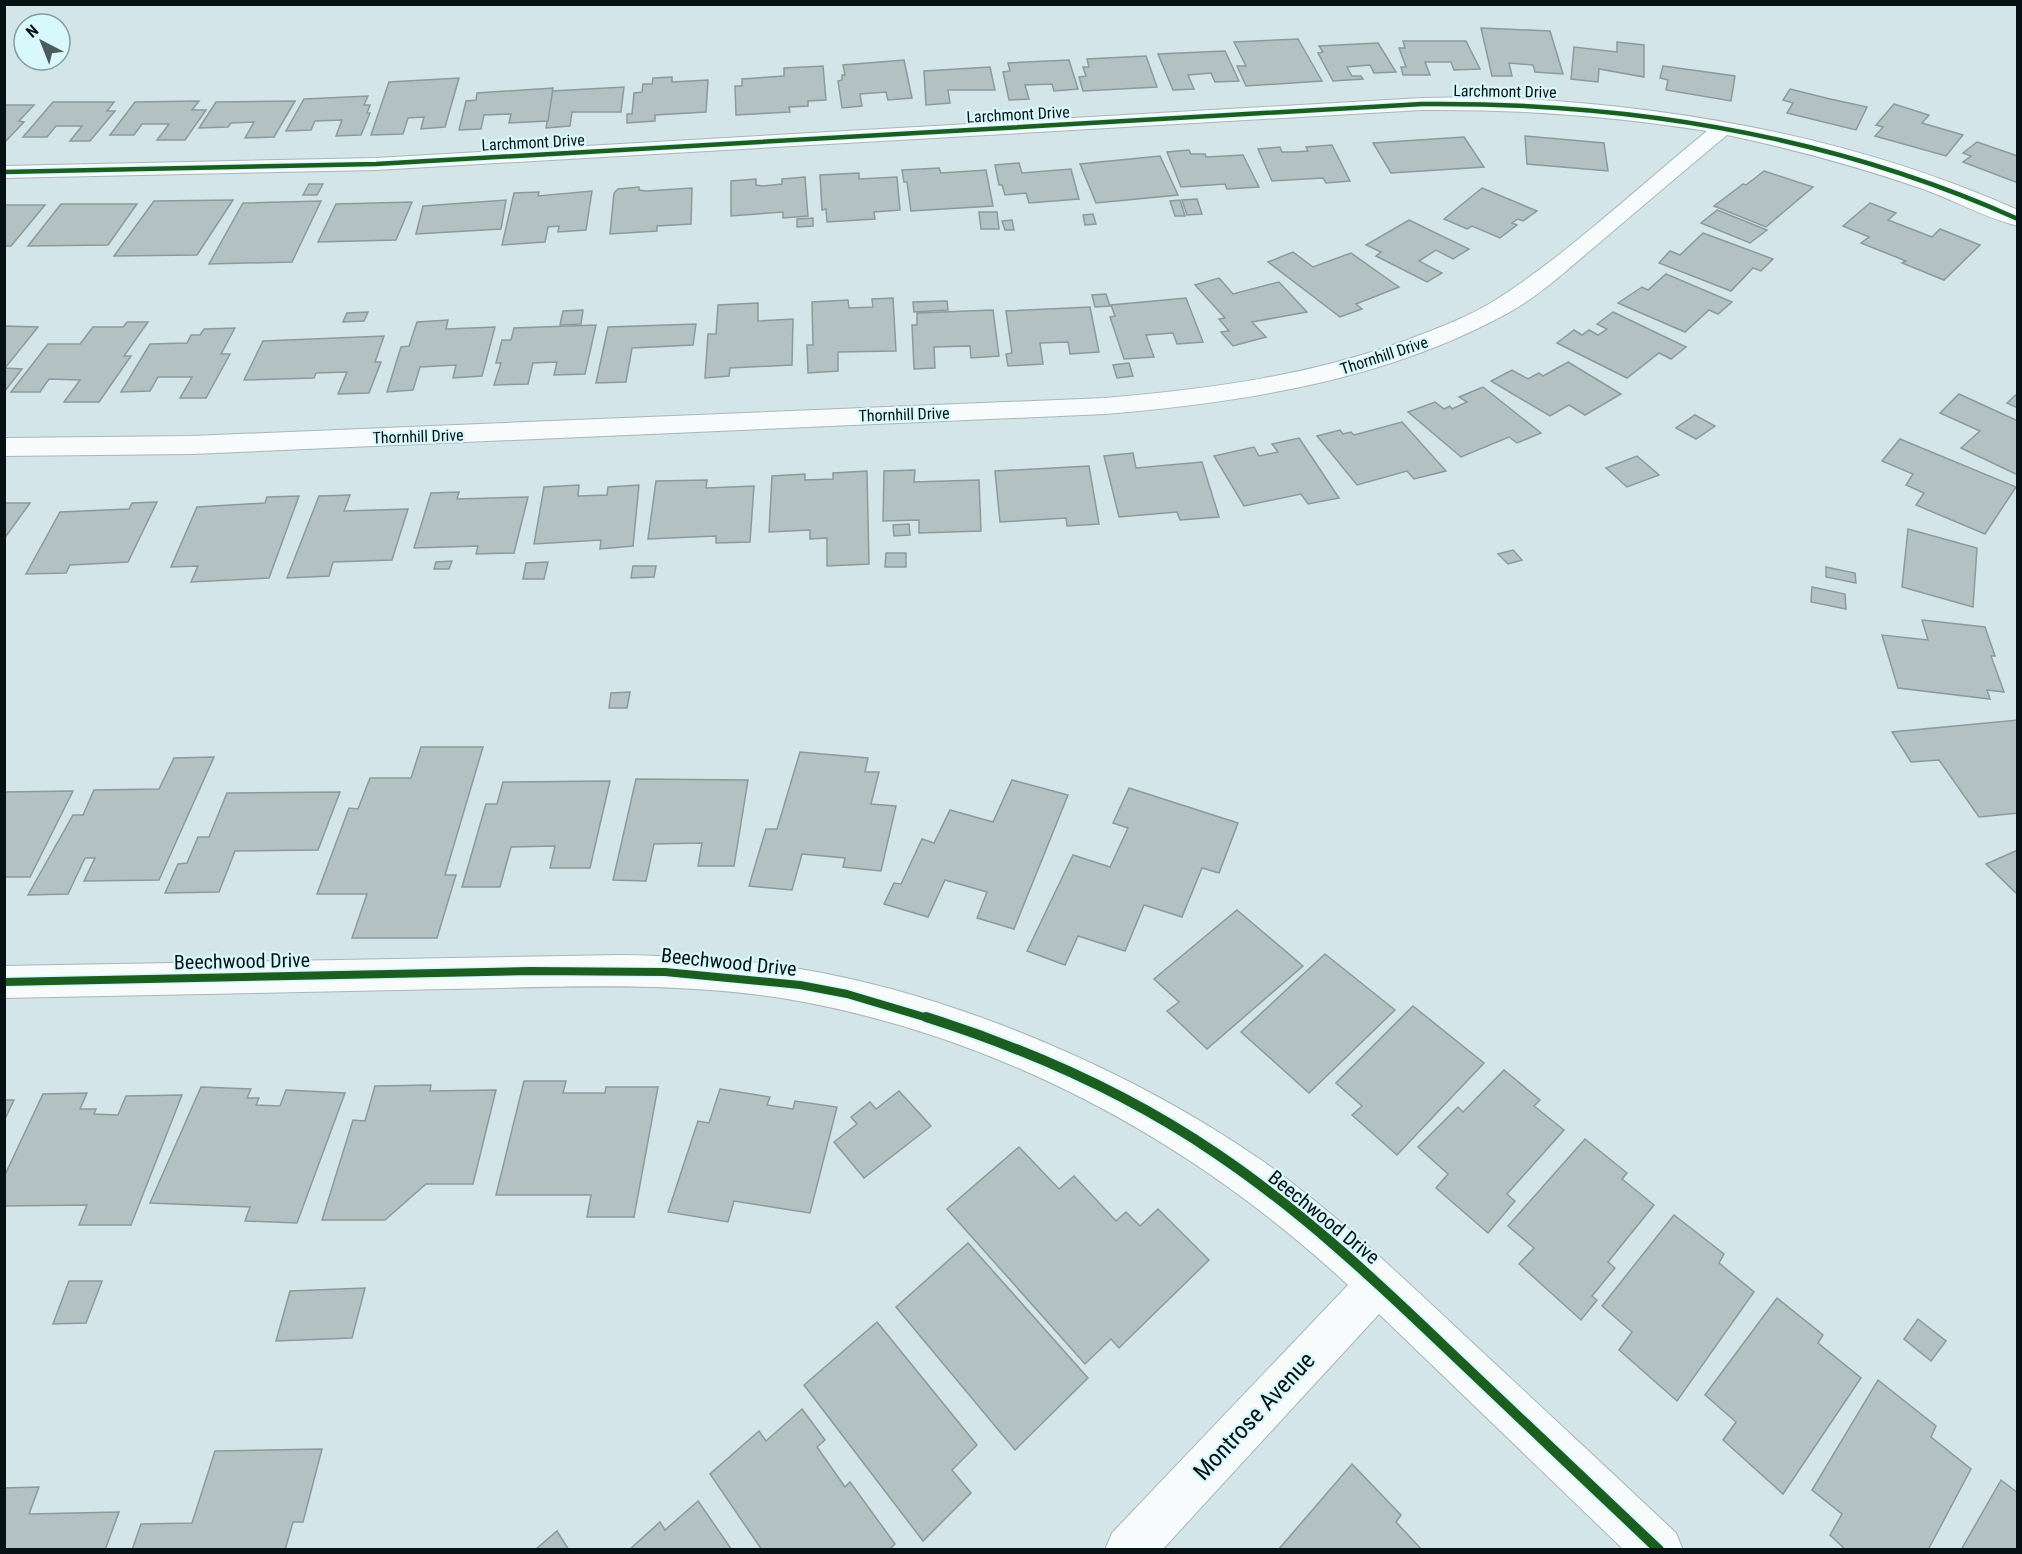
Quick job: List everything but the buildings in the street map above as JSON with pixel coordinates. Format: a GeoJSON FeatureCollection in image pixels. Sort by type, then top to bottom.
{"type":"FeatureCollection","features":[{"type":"Feature","properties":{"kind":"street","name":"Larchmont Drive"},"geometry":{"type":"LineString","coordinates":[[4,172],[204,169],[411,162],[1456,103],[1538,104],[1598,108],[1724,127],[1799,144],[1893,172],[2018,219]]}},
{"type":"Feature","properties":{"kind":"street","name":"Thornhill Drive"},"geometry":{"type":"LineString","coordinates":[[4,447],[192,446],[1093,406],[1196,398],[1287,383],[1370,362],[1440,336],[1501,307],[1549,273],[1724,127]]}},
{"type":"Feature","properties":{"kind":"street","name":"Beechwood Drive"},"geometry":{"type":"LineString","coordinates":[[4,982],[610,970],[713,973],[805,986],[894,1007],[988,1040],[1083,1080],[1180,1130],[1271,1193],[1379,1283],[1659,1550]]}},
{"type":"Feature","properties":{"kind":"street","name":"Montrose Avenue"},"geometry":{"type":"LineString","coordinates":[[1129,1550],[1379,1283]]}},
{"type":"Feature","properties":{"kind":"cycle path"},"geometry":{"type":"LineString","coordinates":[[4,172],[376,164],[1422,104],[1480,103],[1595,109],[1709,125],[1765,137],[1913,178],[2018,219]]}},
{"type":"Feature","properties":{"kind":"cycle path"},"geometry":{"type":"LineString","coordinates":[[4,982],[530,971],[665,972],[710,974],[800,985],[847,994],[945,1023],[1044,1062],[1092,1084],[1179,1130],[1250,1177],[1318,1230],[1382,1287],[1659,1550]]}}]}
